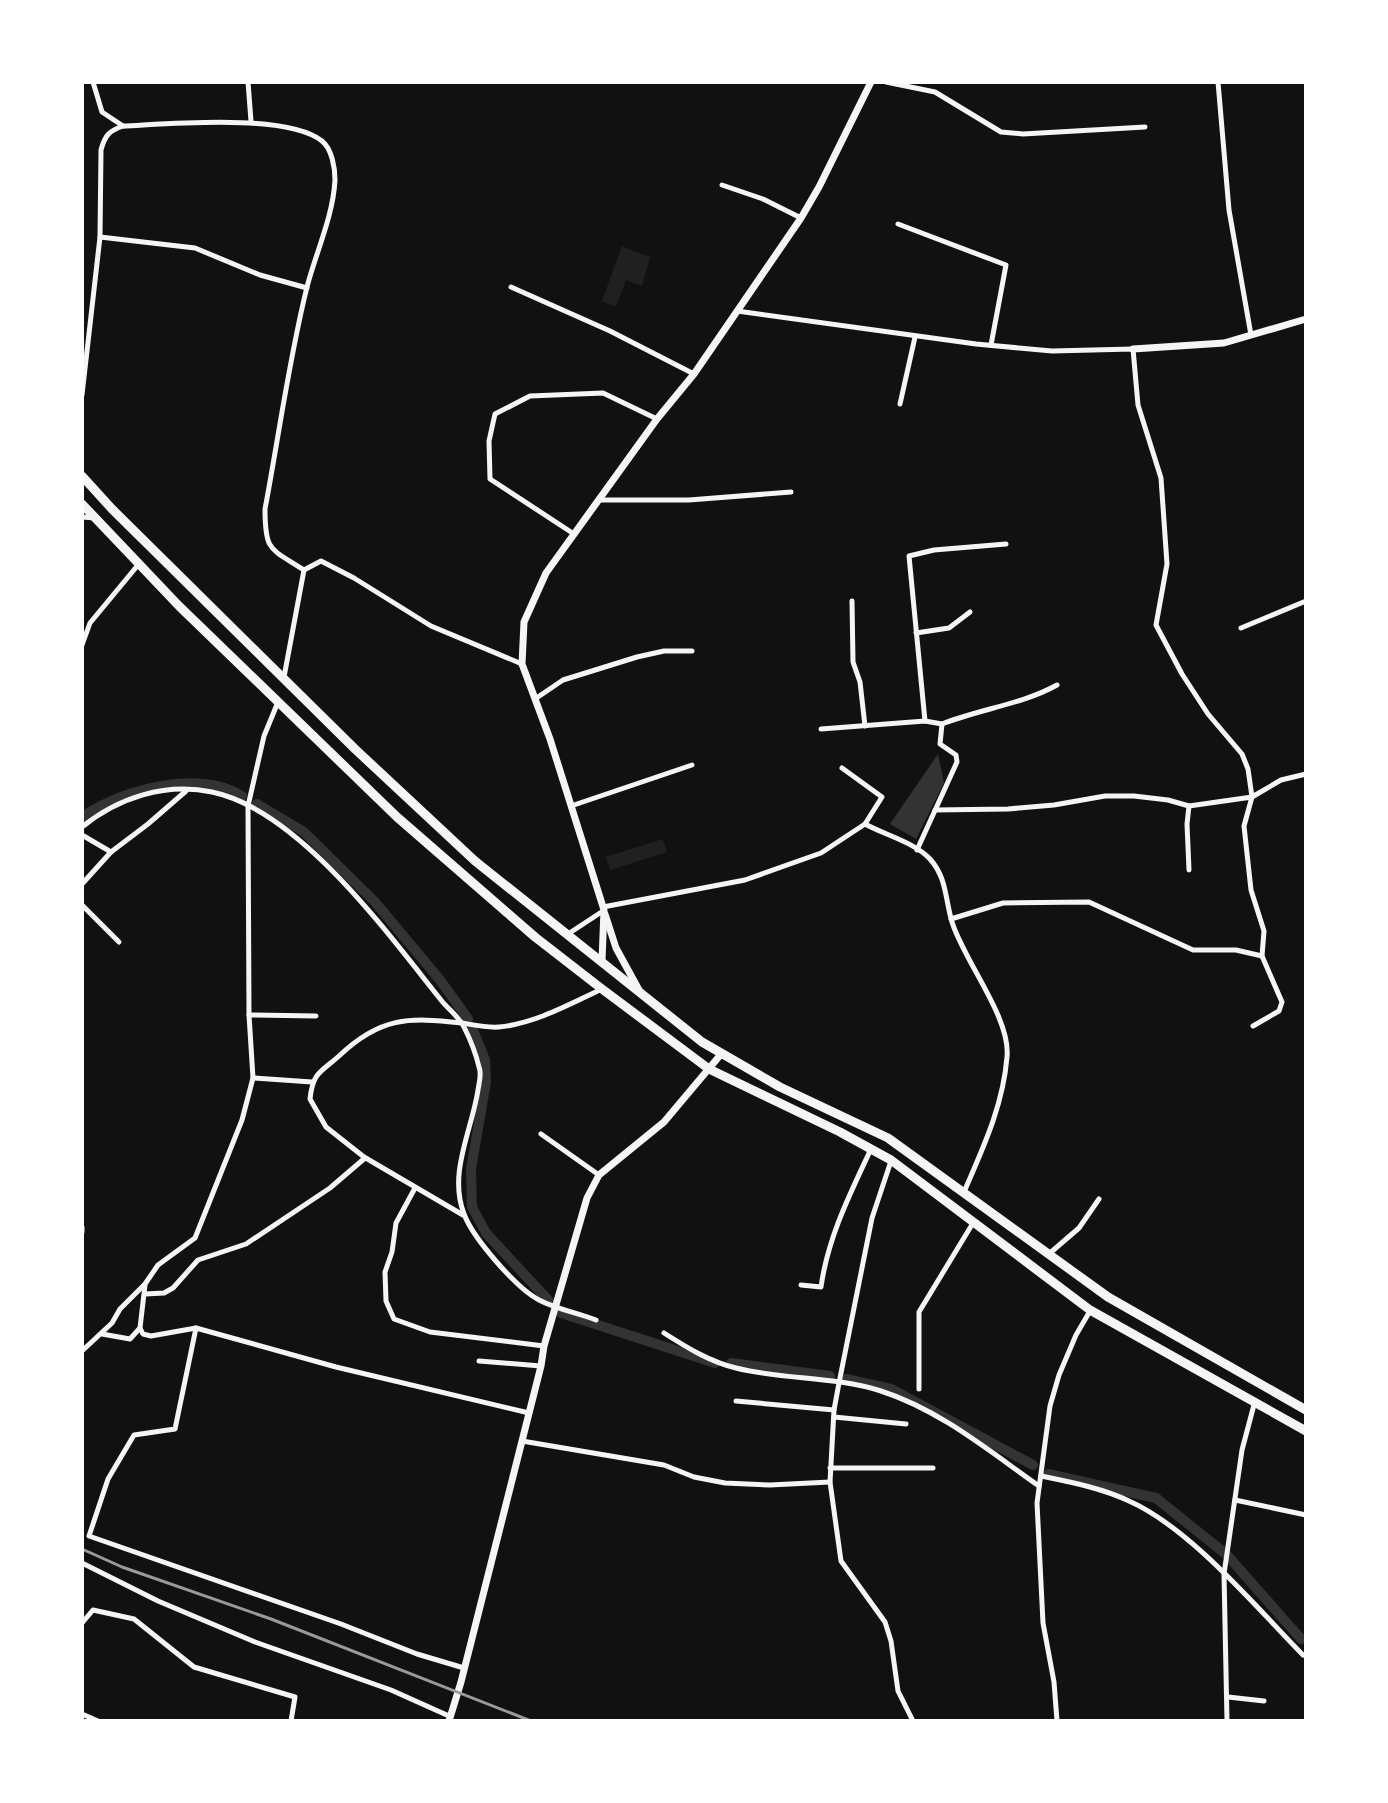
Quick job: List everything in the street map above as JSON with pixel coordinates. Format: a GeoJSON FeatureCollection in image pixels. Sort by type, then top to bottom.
{"type":"FeatureCollection","features":[{"type":"Feature","properties":{"kind":"main road"},"geometry":{"type":"LineString","coordinates":[[82,476],[284,679],[475,861],[702,1042],[780,1087],[888,1138],[1108,1297],[1306,1408]]}},
{"type":"Feature","properties":{"kind":"main road"},"geometry":{"type":"LineString","coordinates":[[82,504],[397,817],[535,937],[602,989],[709,1069],[891,1160],[1090,1310],[1306,1431]]}},
{"type":"Feature","properties":{"kind":"main road"},"geometry":{"type":"LineString","coordinates":[[96,518],[112,509]]}},
{"type":"Feature","properties":{"kind":"main road"},"geometry":{"type":"LineString","coordinates":[[589,979],[602,961]]}},
{"type":"Feature","properties":{"kind":"street"},"geometry":{"type":"LineString","coordinates":[[93,82],[102,112],[123,126]]}},
{"type":"Feature","properties":{"kind":"street"},"geometry":{"type":"LineString","coordinates":[[248,82],[251,121]]}},
{"type":"Feature","properties":{"kind":"street"},"geometry":{"type":"LineString","coordinates":[[642,995],[616,948],[522,664],[524,622],[546,573],[657,419],[694,374],[801,218],[871,82]]}},
{"type":"Feature","properties":{"kind":"street"},"geometry":{"type":"LineString","coordinates":[[886,82],[935,92],[1001,132],[1023,134],[1145,127]]}},
{"type":"Feature","properties":{"kind":"street"},"geometry":{"type":"LineString","coordinates":[[1218,82],[1229,210],[1251,337]]}},
{"type":"Feature","properties":{"kind":"street"},"geometry":{"type":"LineString","coordinates":[[82,395],[100,237],[101,150],[104,138],[123,126],[251,121],[307,133],[323,142],[330,152],[335,177],[331,205],[307,288],[265,509],[265,536],[272,549],[304,570]]}},
{"type":"Feature","properties":{"kind":"street"},"geometry":{"type":"LineString","coordinates":[[722,185],[763,199],[801,218]]}},
{"type":"Feature","properties":{"kind":"street"},"geometry":{"type":"LineString","coordinates":[[898,224],[1006,265],[991,345]]}},
{"type":"Feature","properties":{"kind":"street"},"geometry":{"type":"LineString","coordinates":[[100,237],[195,248],[260,275],[307,288]]}},
{"type":"Feature","properties":{"kind":"street"},"geometry":{"type":"LineString","coordinates":[[511,287],[536,296],[694,374]]}},
{"type":"Feature","properties":{"kind":"street"},"geometry":{"type":"LineString","coordinates":[[735,310],[915,337],[1052,351],[1224,343],[1306,319]]}},
{"type":"Feature","properties":{"kind":"street"},"geometry":{"type":"LineString","coordinates":[[900,404],[915,337]]}},
{"type":"Feature","properties":{"kind":"street"},"geometry":{"type":"LineString","coordinates":[[1133,349],[1138,405],[1161,478],[1167,564],[1156,625],[1182,674],[1208,714],[1242,754],[1248,769],[1252,797],[1244,826],[1251,890],[1264,931],[1262,956],[1282,1002],[1279,1011],[1253,1026]]}},
{"type":"Feature","properties":{"kind":"street"},"geometry":{"type":"LineString","coordinates":[[574,534],[490,479],[489,441],[495,414],[530,396],[603,393],[657,419]]}},
{"type":"Feature","properties":{"kind":"street"},"geometry":{"type":"LineString","coordinates":[[600,500],[689,500],[791,492]]}},
{"type":"Feature","properties":{"kind":"street"},"geometry":{"type":"LineString","coordinates":[[82,517],[96,518]]}},
{"type":"Feature","properties":{"kind":"street"},"geometry":{"type":"LineString","coordinates":[[925,721],[909,556],[934,550],[1006,544]]}},
{"type":"Feature","properties":{"kind":"street"},"geometry":{"type":"LineString","coordinates":[[304,570],[321,561],[431,626],[522,664]]}},
{"type":"Feature","properties":{"kind":"street"},"geometry":{"type":"LineString","coordinates":[[82,645],[90,623],[139,564]]}},
{"type":"Feature","properties":{"kind":"street"},"geometry":{"type":"LineString","coordinates":[[284,679],[304,570]]}},
{"type":"Feature","properties":{"kind":"street"},"geometry":{"type":"LineString","coordinates":[[852,601],[853,662],[860,682],[865,726]]}},
{"type":"Feature","properties":{"kind":"street"},"geometry":{"type":"LineString","coordinates":[[1241,628],[1306,601]]}},
{"type":"Feature","properties":{"kind":"street"},"geometry":{"type":"LineString","coordinates":[[916,633],[949,628],[970,612]]}},
{"type":"Feature","properties":{"kind":"street"},"geometry":{"type":"LineString","coordinates":[[535,699],[563,680],[637,657],[664,651],[692,651]]}},
{"type":"Feature","properties":{"kind":"street"},"geometry":{"type":"LineString","coordinates":[[821,729],[925,721],[942,724],[989,707],[1038,696],[1057,685]]}},
{"type":"Feature","properties":{"kind":"street"},"geometry":{"type":"LineString","coordinates":[[82,1351],[102,1334],[158,1265],[195,1238],[242,1120],[253,1078],[249,1015],[248,806],[264,736],[278,701]]}},
{"type":"Feature","properties":{"kind":"street"},"geometry":{"type":"LineString","coordinates":[[917,850],[957,762],[956,755],[940,744],[942,724]]}},
{"type":"Feature","properties":{"kind":"street"},"geometry":{"type":"LineString","coordinates":[[570,806],[692,765]]}},
{"type":"Feature","properties":{"kind":"street"},"geometry":{"type":"LineString","coordinates":[[566,935],[604,908],[745,880],[821,853],[865,824],[882,797],[842,768]]}},
{"type":"Feature","properties":{"kind":"street"},"geometry":{"type":"LineString","coordinates":[[935,810],[1023,808],[1105,796],[1157,799],[1189,806],[1252,797],[1281,780],[1306,774]]}},
{"type":"Feature","properties":{"kind":"street"},"geometry":{"type":"LineString","coordinates":[[82,884],[111,852],[187,790]]}},
{"type":"Feature","properties":{"kind":"street"},"geometry":{"type":"LineString","coordinates":[[82,827],[136,795],[187,790],[211,792],[248,806],[298,840],[320,860],[384,927],[440,1000],[463,1024],[481,1071],[475,1112],[465,1138],[459,1173],[464,1215],[478,1240],[538,1300],[596,1320]]}},
{"type":"Feature","properties":{"kind":"street"},"geometry":{"type":"LineString","coordinates":[[1189,806],[1189,870]]}},
{"type":"Feature","properties":{"kind":"street"},"geometry":{"type":"LineString","coordinates":[[865,824],[929,857],[944,880],[951,919],[1000,1021],[1008,1054],[997,1115],[964,1192]]}},
{"type":"Feature","properties":{"kind":"street"},"geometry":{"type":"LineString","coordinates":[[82,835],[111,852]]}},
{"type":"Feature","properties":{"kind":"street"},"geometry":{"type":"LineString","coordinates":[[951,919],[1003,903],[1089,902],[1193,950],[1236,950],[1262,956]]}},
{"type":"Feature","properties":{"kind":"street"},"geometry":{"type":"LineString","coordinates":[[82,905],[119,942]]}},
{"type":"Feature","properties":{"kind":"street"},"geometry":{"type":"LineString","coordinates":[[602,961],[604,908]]}},
{"type":"Feature","properties":{"kind":"street"},"geometry":{"type":"LineString","coordinates":[[464,1215],[366,1157],[326,1127],[310,1099],[315,1076],[354,1041],[378,1027],[413,1019],[497,1028],[527,1021],[602,989]]}},
{"type":"Feature","properties":{"kind":"street"},"geometry":{"type":"LineString","coordinates":[[249,1015],[316,1016]]}},
{"type":"Feature","properties":{"kind":"street"},"geometry":{"type":"LineString","coordinates":[[82,1563],[158,1601],[255,1642],[391,1690],[449,1718],[461,1682],[544,1346],[587,1198],[599,1175],[664,1122],[722,1053]]}},
{"type":"Feature","properties":{"kind":"street"},"geometry":{"type":"LineString","coordinates":[[253,1078],[312,1082]]}},
{"type":"Feature","properties":{"kind":"street"},"geometry":{"type":"LineString","coordinates":[[541,1134],[599,1175]]}},
{"type":"Feature","properties":{"kind":"street"},"geometry":{"type":"LineString","coordinates":[[801,1285],[821,1287],[824,1262],[836,1225],[871,1149]]}},
{"type":"Feature","properties":{"kind":"street"},"geometry":{"type":"LineString","coordinates":[[145,1294],[164,1293],[173,1288],[198,1260],[246,1244],[330,1188],[366,1157]]}},
{"type":"Feature","properties":{"kind":"street"},"geometry":{"type":"LineString","coordinates":[[891,1160],[872,1218],[839,1383],[830,1482],[841,1561],[885,1622],[898,1691],[913,1721]]}},
{"type":"Feature","properties":{"kind":"street"},"geometry":{"type":"LineString","coordinates":[[415,1188],[396,1223],[392,1252],[385,1272],[386,1301],[394,1319],[430,1332],[544,1346]]}},
{"type":"Feature","properties":{"kind":"street"},"geometry":{"type":"LineString","coordinates":[[1050,1253],[1079,1228],[1099,1199]]}},
{"type":"Feature","properties":{"kind":"street"},"geometry":{"type":"LineString","coordinates":[[919,1389],[919,1312],[973,1222]]}},
{"type":"Feature","properties":{"kind":"street"},"geometry":{"type":"LineString","coordinates":[[102,1334],[130,1339],[140,1328],[145,1284]]}},
{"type":"Feature","properties":{"kind":"street"},"geometry":{"type":"LineString","coordinates":[[1057,1721],[1054,1682],[1043,1623],[1038,1544],[1039,1486],[1050,1406],[1059,1375],[1090,1310]]}},
{"type":"Feature","properties":{"kind":"street"},"geometry":{"type":"LineString","coordinates":[[140,1328],[143,1334],[151,1336],[196,1328],[336,1367],[529,1413]]}},
{"type":"Feature","properties":{"kind":"street"},"geometry":{"type":"LineString","coordinates":[[196,1328],[175,1429],[134,1435],[108,1479],[89,1536],[464,1668]]}},
{"type":"Feature","properties":{"kind":"street"},"geometry":{"type":"LineString","coordinates":[[664,1333],[698,1353],[735,1368],[880,1391],[914,1404],[962,1431],[1039,1486]]}},
{"type":"Feature","properties":{"kind":"street"},"geometry":{"type":"LineString","coordinates":[[479,1361],[541,1366]]}},
{"type":"Feature","properties":{"kind":"street"},"geometry":{"type":"LineString","coordinates":[[736,1401],[906,1424]]}},
{"type":"Feature","properties":{"kind":"street"},"geometry":{"type":"LineString","coordinates":[[1227,1721],[1224,1574],[1242,1450],[1255,1401]]}},
{"type":"Feature","properties":{"kind":"street"},"geometry":{"type":"LineString","coordinates":[[522,1441],[664,1465],[694,1477],[725,1483],[770,1485],[830,1482]]}},
{"type":"Feature","properties":{"kind":"street"},"geometry":{"type":"LineString","coordinates":[[830,1468],[933,1468]]}},
{"type":"Feature","properties":{"kind":"street"},"geometry":{"type":"LineString","coordinates":[[1041,1476],[1080,1484],[1128,1500],[1163,1520],[1224,1574],[1303,1655]]}},
{"type":"Feature","properties":{"kind":"street"},"geometry":{"type":"LineString","coordinates":[[1235,1500],[1306,1515]]}},
{"type":"Feature","properties":{"kind":"street"},"geometry":{"type":"LineString","coordinates":[[82,1623],[93,1610],[134,1619],[194,1667],[295,1697],[291,1721]]}},
{"type":"Feature","properties":{"kind":"street"},"geometry":{"type":"LineString","coordinates":[[1228,1697],[1264,1701]]}},
{"type":"Feature","properties":{"kind":"street"},"geometry":{"type":"LineString","coordinates":[[82,1714],[98,1721]]}},
{"type":"Feature","properties":{"kind":"shaded area"},"geometry":{"type":"Polygon","coordinates":[[[622,246],[650,257],[642,286],[626,280],[616,307],[602,301],[622,246]]]}},
{"type":"Feature","properties":{"kind":"shaded area"},"geometry":{"type":"Polygon","coordinates":[[[938,754],[944,783],[916,839],[890,824],[938,754]]]}},
{"type":"Feature","properties":{"kind":"shaded area"},"geometry":{"type":"Polygon","coordinates":[[[663,839],[667,852],[610,870],[606,857],[663,839]]]}},
{"type":"Feature","properties":{"kind":"waterway"},"geometry":{"type":"LineString","coordinates":[[82,817],[118,799],[160,786],[204,784],[242,796]]}},
{"type":"Feature","properties":{"kind":"waterway"},"geometry":{"type":"LineString","coordinates":[[257,804],[304,832],[375,902],[468,1019]]}},
{"type":"Feature","properties":{"kind":"waterway"},"geometry":{"type":"LineString","coordinates":[[472,1028],[485,1060],[486,1082],[471,1169],[472,1207],[486,1233],[549,1301]]}},
{"type":"Feature","properties":{"kind":"waterway"},"geometry":{"type":"LineString","coordinates":[[561,1313],[715,1363]]}},
{"type":"Feature","properties":{"kind":"waterway"},"geometry":{"type":"LineString","coordinates":[[731,1363],[830,1376]]}},
{"type":"Feature","properties":{"kind":"waterway"},"geometry":{"type":"LineString","coordinates":[[846,1379],[891,1389],[1033,1465]]}},
{"type":"Feature","properties":{"kind":"waterway"},"geometry":{"type":"LineString","coordinates":[[1048,1474],[1156,1498],[1227,1555],[1301,1639]]}},
{"type":"Feature","properties":{"kind":"railway"},"geometry":{"type":"LineString","coordinates":[[82,1549],[122,1567],[271,1619],[531,1721]]}}]}
